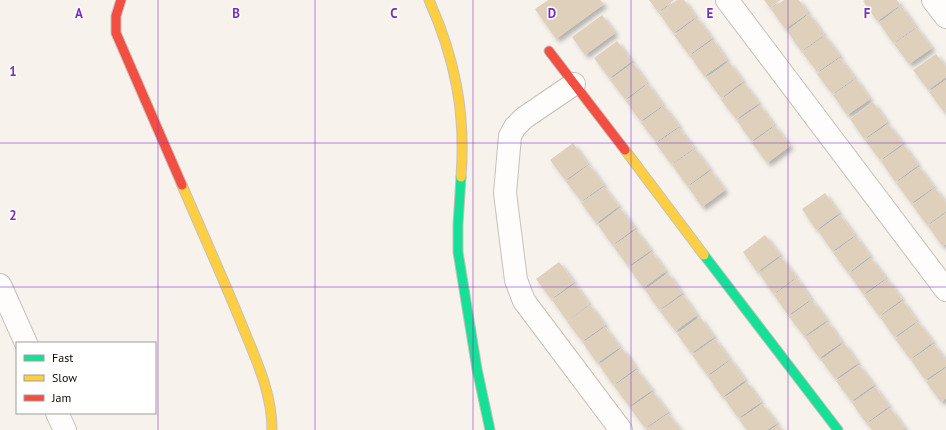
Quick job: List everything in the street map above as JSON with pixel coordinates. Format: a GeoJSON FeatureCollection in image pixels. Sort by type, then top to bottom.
{"type":"FeatureCollection","features":[{"type":"Feature","properties":{"kind":"street"},"geometry":{"type":"LineString","coordinates":[[121,0],[117,10],[115,22],[116,33],[236,310],[259,367],[269,396],[272,416],[272,430]]}},
{"type":"Feature","properties":{"kind":"street"},"geometry":{"type":"LineString","coordinates":[[429,0],[437,16],[450,56],[461,107],[463,144],[458,222],[458,252],[480,388],[490,430]]}},
{"type":"Feature","properties":{"kind":"street"},"geometry":{"type":"LineString","coordinates":[[727,0],[946,290]]}},
{"type":"Feature","properties":{"kind":"street"},"geometry":{"type":"LineString","coordinates":[[933,0],[946,17]]}},
{"type":"Feature","properties":{"kind":"street"},"geometry":{"type":"LineString","coordinates":[[549,51],[838,430]]}},
{"type":"Feature","properties":{"kind":"street"},"geometry":{"type":"LineString","coordinates":[[574,84],[524,118],[515,127],[510,136],[505,193],[513,259],[516,280],[524,300],[621,430]]}},
{"type":"Feature","properties":{"kind":"street"},"geometry":{"type":"LineString","coordinates":[[0,285],[26,342]]}},
{"type":"Feature","properties":{"kind":"street"},"geometry":{"type":"LineString","coordinates":[[57,414],[65,430]]}},
{"type":"Feature","properties":{"kind":"building"},"geometry":{"type":"Polygon","coordinates":[[[548,0],[600,0],[604,4],[556,39],[535,9],[548,0]]]}},
{"type":"Feature","properties":{"kind":"building"},"geometry":{"type":"Polygon","coordinates":[[[649,0],[674,0],[658,12],[649,0]]]}},
{"type":"Feature","properties":{"kind":"building"},"geometry":{"type":"Polygon","coordinates":[[[677,0],[684,0],[696,17],[673,33],[659,13],[677,0]]]}},
{"type":"Feature","properties":{"kind":"building"},"geometry":{"type":"Polygon","coordinates":[[[764,0],[780,0],[770,8],[764,0]]]}},
{"type":"Feature","properties":{"kind":"building"},"geometry":{"type":"Polygon","coordinates":[[[784,0],[799,0],[808,13],[785,29],[771,9],[784,0]]]}},
{"type":"Feature","properties":{"kind":"building"},"geometry":{"type":"Polygon","coordinates":[[[897,0],[900,5],[877,21],[863,1],[897,0]]]}},
{"type":"Feature","properties":{"kind":"building"},"geometry":{"type":"Polygon","coordinates":[[[901,6],[916,27],[893,43],[879,23],[901,6]]]}},
{"type":"Feature","properties":{"kind":"building"},"geometry":{"type":"Polygon","coordinates":[[[809,14],[824,35],[801,51],[787,31],[809,14]]]}},
{"type":"Feature","properties":{"kind":"building"},"geometry":{"type":"Polygon","coordinates":[[[602,15],[615,33],[585,55],[572,37],[602,15]]]}},
{"type":"Feature","properties":{"kind":"building"},"geometry":{"type":"Polygon","coordinates":[[[697,18],[712,38],[689,55],[674,35],[697,18]]]}},
{"type":"Feature","properties":{"kind":"building"},"geometry":{"type":"Polygon","coordinates":[[[917,28],[932,48],[909,64],[894,44],[917,28]]]}},
{"type":"Feature","properties":{"kind":"building"},"geometry":{"type":"Polygon","coordinates":[[[825,36],[840,56],[817,72],[802,52],[825,36]]]}},
{"type":"Feature","properties":{"kind":"building"},"geometry":{"type":"Polygon","coordinates":[[[713,40],[727,60],[704,76],[690,56],[713,40]]]}},
{"type":"Feature","properties":{"kind":"building"},"geometry":{"type":"Polygon","coordinates":[[[617,41],[632,61],[609,78],[594,58],[617,41]]]}},
{"type":"Feature","properties":{"kind":"building"},"geometry":{"type":"Polygon","coordinates":[[[936,54],[946,67],[946,77],[928,90],[913,70],[936,54]]]}},
{"type":"Feature","properties":{"kind":"building"},"geometry":{"type":"Polygon","coordinates":[[[840,58],[855,78],[832,94],[817,74],[840,58]]]}},
{"type":"Feature","properties":{"kind":"building"},"geometry":{"type":"Polygon","coordinates":[[[729,62],[743,81],[721,98],[706,78],[729,62]]]}},
{"type":"Feature","properties":{"kind":"building"},"geometry":{"type":"Polygon","coordinates":[[[633,63],[647,83],[625,99],[610,80],[633,63]]]}},
{"type":"Feature","properties":{"kind":"building"},"geometry":{"type":"Polygon","coordinates":[[[856,79],[870,99],[847,115],[833,95],[856,79]]]}},
{"type":"Feature","properties":{"kind":"building"},"geometry":{"type":"Polygon","coordinates":[[[946,80],[946,110],[944,112],[929,92],[946,80]]]}},
{"type":"Feature","properties":{"kind":"building"},"geometry":{"type":"Polygon","coordinates":[[[744,83],[759,103],[736,119],[721,100],[744,83]]]}},
{"type":"Feature","properties":{"kind":"building"},"geometry":{"type":"Polygon","coordinates":[[[648,84],[663,105],[640,121],[626,101],[648,84]]]}},
{"type":"Feature","properties":{"kind":"building"},"geometry":{"type":"Polygon","coordinates":[[[873,102],[887,122],[864,139],[850,119],[873,102]]]}},
{"type":"Feature","properties":{"kind":"building"},"geometry":{"type":"Polygon","coordinates":[[[760,105],[774,125],[751,141],[737,121],[760,105]]]}},
{"type":"Feature","properties":{"kind":"building"},"geometry":{"type":"Polygon","coordinates":[[[664,106],[679,126],[656,142],[641,123],[664,106]]]}},
{"type":"Feature","properties":{"kind":"building"},"geometry":{"type":"Polygon","coordinates":[[[888,124],[903,143],[880,160],[865,140],[888,124]]]}},
{"type":"Feature","properties":{"kind":"building"},"geometry":{"type":"Polygon","coordinates":[[[775,126],[790,146],[767,163],[752,143],[775,126]]]}},
{"type":"Feature","properties":{"kind":"building"},"geometry":{"type":"Polygon","coordinates":[[[679,128],[694,148],[671,164],[656,144],[679,128]]]}},
{"type":"Feature","properties":{"kind":"building"},"geometry":{"type":"Polygon","coordinates":[[[573,143],[588,164],[565,180],[550,160],[573,143]]]}},
{"type":"Feature","properties":{"kind":"building"},"geometry":{"type":"Polygon","coordinates":[[[904,145],[918,165],[895,182],[881,161],[904,145]]]}},
{"type":"Feature","properties":{"kind":"building"},"geometry":{"type":"Polygon","coordinates":[[[695,149],[710,169],[687,186],[672,165],[695,149]]]}},
{"type":"Feature","properties":{"kind":"building"},"geometry":{"type":"Polygon","coordinates":[[[589,165],[604,185],[581,201],[566,182],[589,165]]]}},
{"type":"Feature","properties":{"kind":"building"},"geometry":{"type":"Polygon","coordinates":[[[919,167],[934,187],[911,203],[896,183],[919,167]]]}},
{"type":"Feature","properties":{"kind":"building"},"geometry":{"type":"Polygon","coordinates":[[[711,171],[725,190],[702,207],[688,187],[711,171]]]}},
{"type":"Feature","properties":{"kind":"building"},"geometry":{"type":"Polygon","coordinates":[[[604,187],[619,206],[596,223],[581,203],[604,187]]]}},
{"type":"Feature","properties":{"kind":"building"},"geometry":{"type":"Polygon","coordinates":[[[935,188],[946,203],[946,211],[927,225],[912,205],[935,188]]]}},
{"type":"Feature","properties":{"kind":"building"},"geometry":{"type":"Polygon","coordinates":[[[825,193],[839,213],[816,230],[802,209],[825,193]]]}},
{"type":"Feature","properties":{"kind":"building"},"geometry":{"type":"Polygon","coordinates":[[[620,208],[635,228],[612,245],[598,225],[620,208]]]}},
{"type":"Feature","properties":{"kind":"building"},"geometry":{"type":"Polygon","coordinates":[[[946,213],[946,244],[942,246],[928,226],[946,213]]]}},
{"type":"Feature","properties":{"kind":"building"},"geometry":{"type":"Polygon","coordinates":[[[840,215],[855,235],[832,251],[818,231],[840,215]]]}},
{"type":"Feature","properties":{"kind":"building"},"geometry":{"type":"Polygon","coordinates":[[[636,230],[651,250],[628,266],[613,246],[636,230]]]}},
{"type":"Feature","properties":{"kind":"building"},"geometry":{"type":"Polygon","coordinates":[[[765,235],[780,255],[757,272],[743,252],[765,235]]]}},
{"type":"Feature","properties":{"kind":"building"},"geometry":{"type":"Polygon","coordinates":[[[856,236],[870,256],[848,273],[833,253],[856,236]]]}},
{"type":"Feature","properties":{"kind":"building"},"geometry":{"type":"Polygon","coordinates":[[[652,252],[666,271],[643,288],[629,268],[652,252]]]}},
{"type":"Feature","properties":{"kind":"building"},"geometry":{"type":"Polygon","coordinates":[[[781,257],[796,277],[773,294],[759,273],[781,257]]]}},
{"type":"Feature","properties":{"kind":"building"},"geometry":{"type":"Polygon","coordinates":[[[871,258],[886,278],[863,294],[849,274],[871,258]]]}},
{"type":"Feature","properties":{"kind":"building"},"geometry":{"type":"Polygon","coordinates":[[[559,262],[574,282],[551,299],[536,279],[559,262]]]}},
{"type":"Feature","properties":{"kind":"building"},"geometry":{"type":"Polygon","coordinates":[[[668,273],[682,293],[659,310],[645,290],[668,273]]]}},
{"type":"Feature","properties":{"kind":"building"},"geometry":{"type":"Polygon","coordinates":[[[797,278],[811,299],[788,315],[774,295],[797,278]]]}},
{"type":"Feature","properties":{"kind":"building"},"geometry":{"type":"Polygon","coordinates":[[[887,279],[902,299],[879,316],[864,296],[887,279]]]}},
{"type":"Feature","properties":{"kind":"building"},"geometry":{"type":"Polygon","coordinates":[[[575,284],[589,304],[567,321],[552,300],[575,284]]]}},
{"type":"Feature","properties":{"kind":"building"},"geometry":{"type":"Polygon","coordinates":[[[683,295],[697,315],[675,331],[660,311],[683,295]]]}},
{"type":"Feature","properties":{"kind":"building"},"geometry":{"type":"Polygon","coordinates":[[[812,300],[827,320],[804,336],[789,317],[812,300]]]}},
{"type":"Feature","properties":{"kind":"building"},"geometry":{"type":"Polygon","coordinates":[[[903,301],[917,321],[894,337],[880,317],[903,301]]]}},
{"type":"Feature","properties":{"kind":"building"},"geometry":{"type":"Polygon","coordinates":[[[590,305],[605,325],[582,341],[567,322],[590,305]]]}},
{"type":"Feature","properties":{"kind":"building"},"geometry":{"type":"Polygon","coordinates":[[[700,317],[714,337],[691,353],[677,334],[700,317]]]}},
{"type":"Feature","properties":{"kind":"building"},"geometry":{"type":"Polygon","coordinates":[[[828,322],[842,342],[819,358],[805,338],[828,322]]]}},
{"type":"Feature","properties":{"kind":"building"},"geometry":{"type":"Polygon","coordinates":[[[918,322],[933,342],[910,359],[895,339],[918,322]]]}},
{"type":"Feature","properties":{"kind":"building"},"geometry":{"type":"Polygon","coordinates":[[[605,327],[620,347],[597,363],[583,343],[605,327]]]}},
{"type":"Feature","properties":{"kind":"building"},"geometry":{"type":"Polygon","coordinates":[[[715,339],[730,359],[707,375],[692,355],[715,339]]]}},
{"type":"Feature","properties":{"kind":"building"},"geometry":{"type":"Polygon","coordinates":[[[844,343],[858,363],[835,379],[821,360],[844,343]]]}},
{"type":"Feature","properties":{"kind":"building"},"geometry":{"type":"Polygon","coordinates":[[[934,344],[946,361],[946,366],[925,380],[911,360],[934,344]]]}},
{"type":"Feature","properties":{"kind":"building"},"geometry":{"type":"Polygon","coordinates":[[[622,348],[636,368],[613,385],[599,365],[622,348]]]}},
{"type":"Feature","properties":{"kind":"building"},"geometry":{"type":"Polygon","coordinates":[[[731,360],[745,380],[722,397],[708,377],[731,360]]]}},
{"type":"Feature","properties":{"kind":"building"},"geometry":{"type":"Polygon","coordinates":[[[859,365],[874,385],[851,401],[836,381],[859,365]]]}},
{"type":"Feature","properties":{"kind":"building"},"geometry":{"type":"Polygon","coordinates":[[[946,368],[946,398],[941,402],[926,382],[946,368]]]}},
{"type":"Feature","properties":{"kind":"building"},"geometry":{"type":"Polygon","coordinates":[[[637,370],[652,390],[629,406],[614,386],[637,370]]]}},
{"type":"Feature","properties":{"kind":"building"},"geometry":{"type":"Polygon","coordinates":[[[747,382],[761,402],[738,418],[724,398],[747,382]]]}},
{"type":"Feature","properties":{"kind":"building"},"geometry":{"type":"Polygon","coordinates":[[[875,387],[889,406],[866,423],[852,403],[875,387]]]}},
{"type":"Feature","properties":{"kind":"building"},"geometry":{"type":"Polygon","coordinates":[[[653,392],[668,412],[645,428],[630,408],[653,392]]]}},
{"type":"Feature","properties":{"kind":"building"},"geometry":{"type":"Polygon","coordinates":[[[762,404],[777,423],[767,430],[747,430],[739,420],[762,404]]]}},
{"type":"Feature","properties":{"kind":"building"},"geometry":{"type":"Polygon","coordinates":[[[890,408],[905,428],[902,430],[872,430],[867,424],[890,408]]]}},
{"type":"Feature","properties":{"kind":"building"},"geometry":{"type":"Polygon","coordinates":[[[668,414],[681,430],[645,430],[668,414]]]}},
{"type":"Feature","properties":{"kind":"building"},"geometry":{"type":"Polygon","coordinates":[[[778,425],[782,430],[771,430],[778,425]]]}},
{"type":"Feature","properties":{"kind":"traffic: fast"},"geometry":{"type":"LineString","coordinates":[[461,177],[458,252],[477,369],[490,430]]}},
{"type":"Feature","properties":{"kind":"traffic: fast"},"geometry":{"type":"LineString","coordinates":[[704,255],[838,430]]}},
{"type":"Feature","properties":{"kind":"traffic: slow"},"geometry":{"type":"LineString","coordinates":[[429,0],[446,43],[457,86],[462,130],[461,177]]}},
{"type":"Feature","properties":{"kind":"traffic: slow"},"geometry":{"type":"LineString","coordinates":[[625,150],[704,255]]}},
{"type":"Feature","properties":{"kind":"traffic: slow"},"geometry":{"type":"LineString","coordinates":[[182,185],[258,364],[269,402],[272,430]]}},
{"type":"Feature","properties":{"kind":"traffic: jam"},"geometry":{"type":"LineString","coordinates":[[121,0],[116,16],[116,33],[182,185]]}},
{"type":"Feature","properties":{"kind":"traffic: jam"},"geometry":{"type":"LineString","coordinates":[[549,51],[625,150]]}}]}
